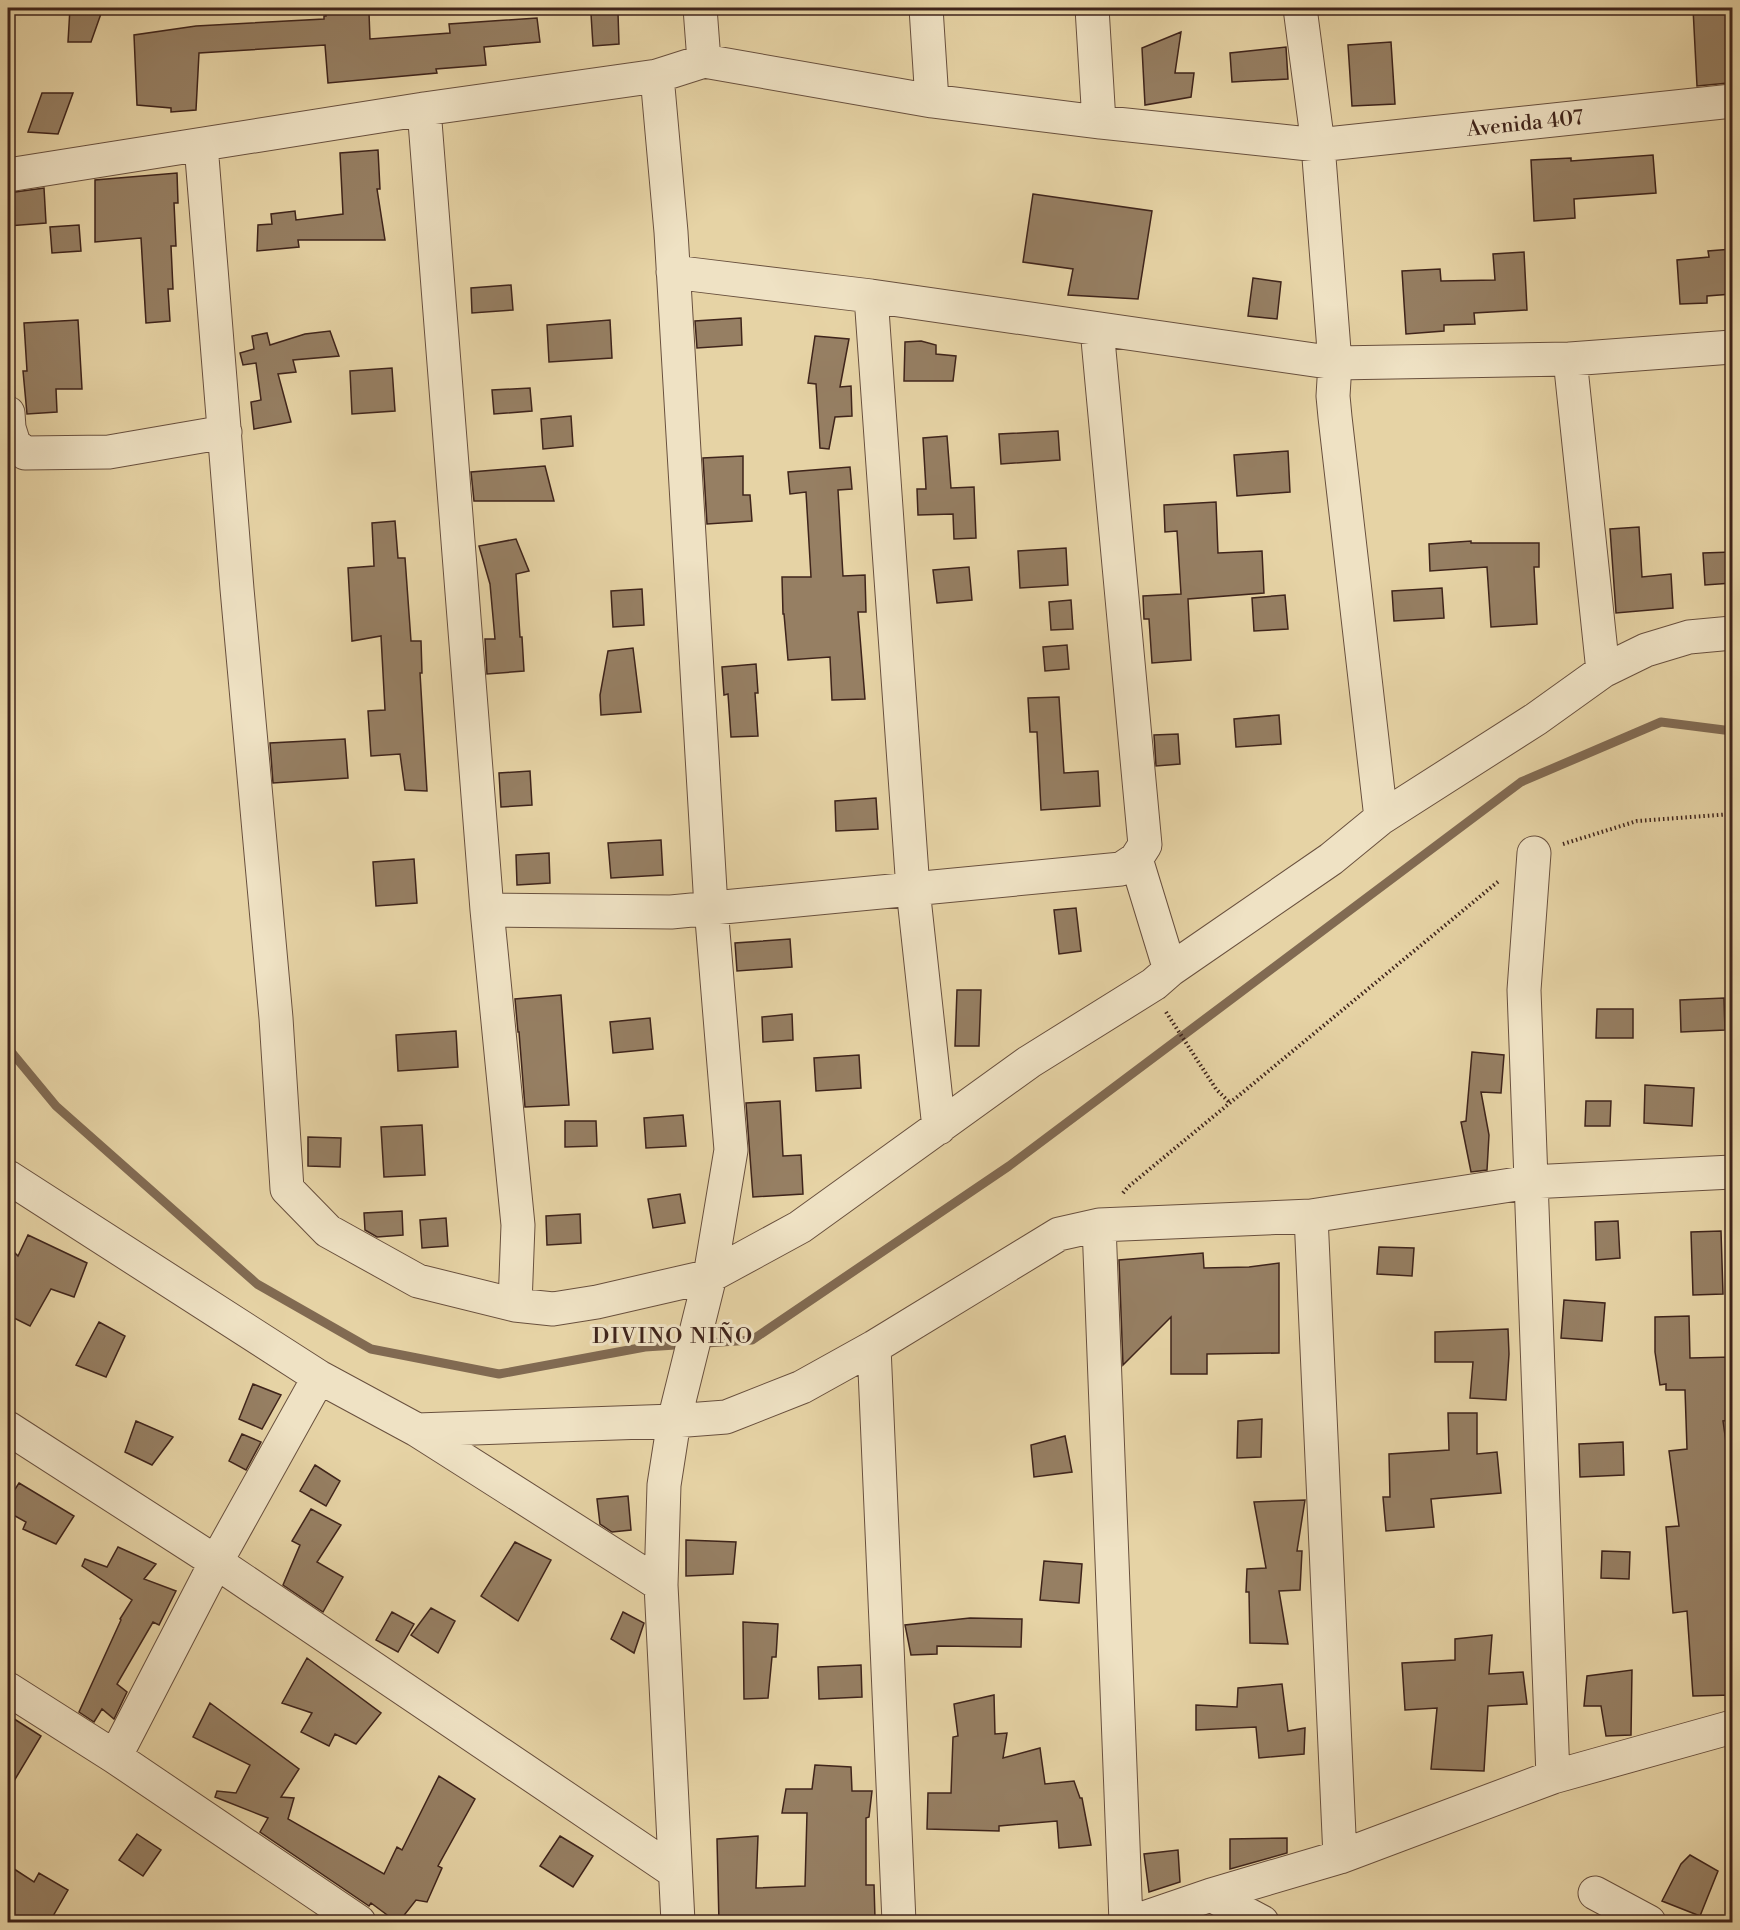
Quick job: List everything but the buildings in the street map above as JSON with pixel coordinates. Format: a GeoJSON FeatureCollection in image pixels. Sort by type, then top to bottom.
{"type":"FeatureCollection","features":[{"type":"Feature","properties":{"kind":"street"},"geometry":{"type":"LineString","coordinates":[[8,175],[424,109],[657,76],[704,61],[700,8]]}},
{"type":"Feature","properties":{"kind":"street"},"geometry":{"type":"LineString","coordinates":[[926,8],[932,101]]}},
{"type":"Feature","properties":{"kind":"street"},"geometry":{"type":"LineString","coordinates":[[1092,8],[1099,122]]}},
{"type":"Feature","properties":{"kind":"street"},"geometry":{"type":"LineString","coordinates":[[1300,8],[1318,145],[1335,363],[1333,396],[1335,417],[1382,818]]}},
{"type":"Feature","properties":{"kind":"street","name":"Avenida 407"},"geometry":{"type":"LineString","coordinates":[[704,61],[932,101],[1099,122],[1318,145],[1732,101]]}},
{"type":"Feature","properties":{"kind":"street"},"geometry":{"type":"LineString","coordinates":[[657,76],[673,272],[711,907],[731,1150],[710,1276],[678,1408],[664,1485],[661,1585],[678,1923]]}},
{"type":"Feature","properties":{"kind":"street"},"geometry":{"type":"LineString","coordinates":[[424,109],[487,910],[518,1225],[515,1305]]}},
{"type":"Feature","properties":{"kind":"street"},"geometry":{"type":"LineString","coordinates":[[201,145],[237,589],[276,1018],[287,1189],[328,1231],[418,1281],[515,1305],[553,1308],[597,1302],[710,1276],[800,1227],[1029,1062],[1154,984],[1170,970],[1331,859],[1382,818],[1536,719],[1603,671],[1646,650],[1678,640],[1732,633]]}},
{"type":"Feature","properties":{"kind":"street"},"geometry":{"type":"LineString","coordinates":[[673,272],[871,296],[1335,363],[1570,359],[1732,347]]}},
{"type":"Feature","properties":{"kind":"street"},"geometry":{"type":"LineString","coordinates":[[871,296],[913,889],[939,1128]]}},
{"type":"Feature","properties":{"kind":"street"},"geometry":{"type":"LineString","coordinates":[[487,910],[670,912],[1121,868],[1136,859],[1145,844],[1097,328]]}},
{"type":"Feature","properties":{"kind":"street"},"geometry":{"type":"LineString","coordinates":[[1570,359],[1603,671]]}},
{"type":"Feature","properties":{"kind":"street"},"geometry":{"type":"LineString","coordinates":[[8,413],[9,429],[14,444],[25,453],[109,452],[225,432]]}},
{"type":"Feature","properties":{"kind":"street"},"geometry":{"type":"LineString","coordinates":[[1534,853],[1524,990],[1553,1777]]}},
{"type":"Feature","properties":{"kind":"street"},"geometry":{"type":"LineString","coordinates":[[1136,859],[1170,970]]}},
{"type":"Feature","properties":{"kind":"street"},"geometry":{"type":"LineString","coordinates":[[417,1430],[678,1408],[726,1416],[801,1387],[874,1347],[1059,1234],[1099,1225],[1311,1216],[1530,1182],[1732,1172]]}},
{"type":"Feature","properties":{"kind":"street"},"geometry":{"type":"LineString","coordinates":[[8,1177],[319,1377],[417,1430],[661,1585]]}},
{"type":"Feature","properties":{"kind":"street"},"geometry":{"type":"LineString","coordinates":[[1311,1216],[1340,1857]]}},
{"type":"Feature","properties":{"kind":"street"},"geometry":{"type":"LineString","coordinates":[[1099,1225],[1126,1923]]}},
{"type":"Feature","properties":{"kind":"street"},"geometry":{"type":"LineString","coordinates":[[874,1347],[899,1923]]}},
{"type":"Feature","properties":{"kind":"street"},"geometry":{"type":"LineString","coordinates":[[115,1757],[216,1562],[319,1377]]}},
{"type":"Feature","properties":{"kind":"street"},"geometry":{"type":"LineString","coordinates":[[8,1428],[216,1562],[675,1872]]}},
{"type":"Feature","properties":{"kind":"street"},"geometry":{"type":"LineString","coordinates":[[8,1689],[115,1757],[359,1923]]}},
{"type":"Feature","properties":{"kind":"street"},"geometry":{"type":"LineString","coordinates":[[1132,1923],[1211,1895],[1340,1857],[1553,1777],[1732,1727]]}},
{"type":"Feature","properties":{"kind":"street"},"geometry":{"type":"LineString","coordinates":[[1595,1893],[1649,1923]]}},
{"type":"Feature","properties":{"kind":"street"},"geometry":{"type":"LineString","coordinates":[[1211,1895],[1262,1923]]}},
{"type":"Feature","properties":{"kind":"path"},"geometry":{"type":"LineString","coordinates":[[1099,1225],[1128,1186],[1534,853],[1637,821],[1732,814]]}},
{"type":"Feature","properties":{"kind":"path"},"geometry":{"type":"LineString","coordinates":[[1162,1004],[1216,1089],[1230,1103]]}},
{"type":"Feature","properties":{"kind":"waterway"},"geometry":{"type":"LineString","coordinates":[[8,1048],[56,1106],[257,1284],[371,1349],[499,1374],[645,1347],[752,1340],[1009,1166],[1521,782],[1661,722],[1732,731]]}},
{"type":"Feature","properties":{"kind":"district","name":"DIVINO NIÑO"},"geometry":{"type":"Point","coordinates":[673,1335]}}]}
